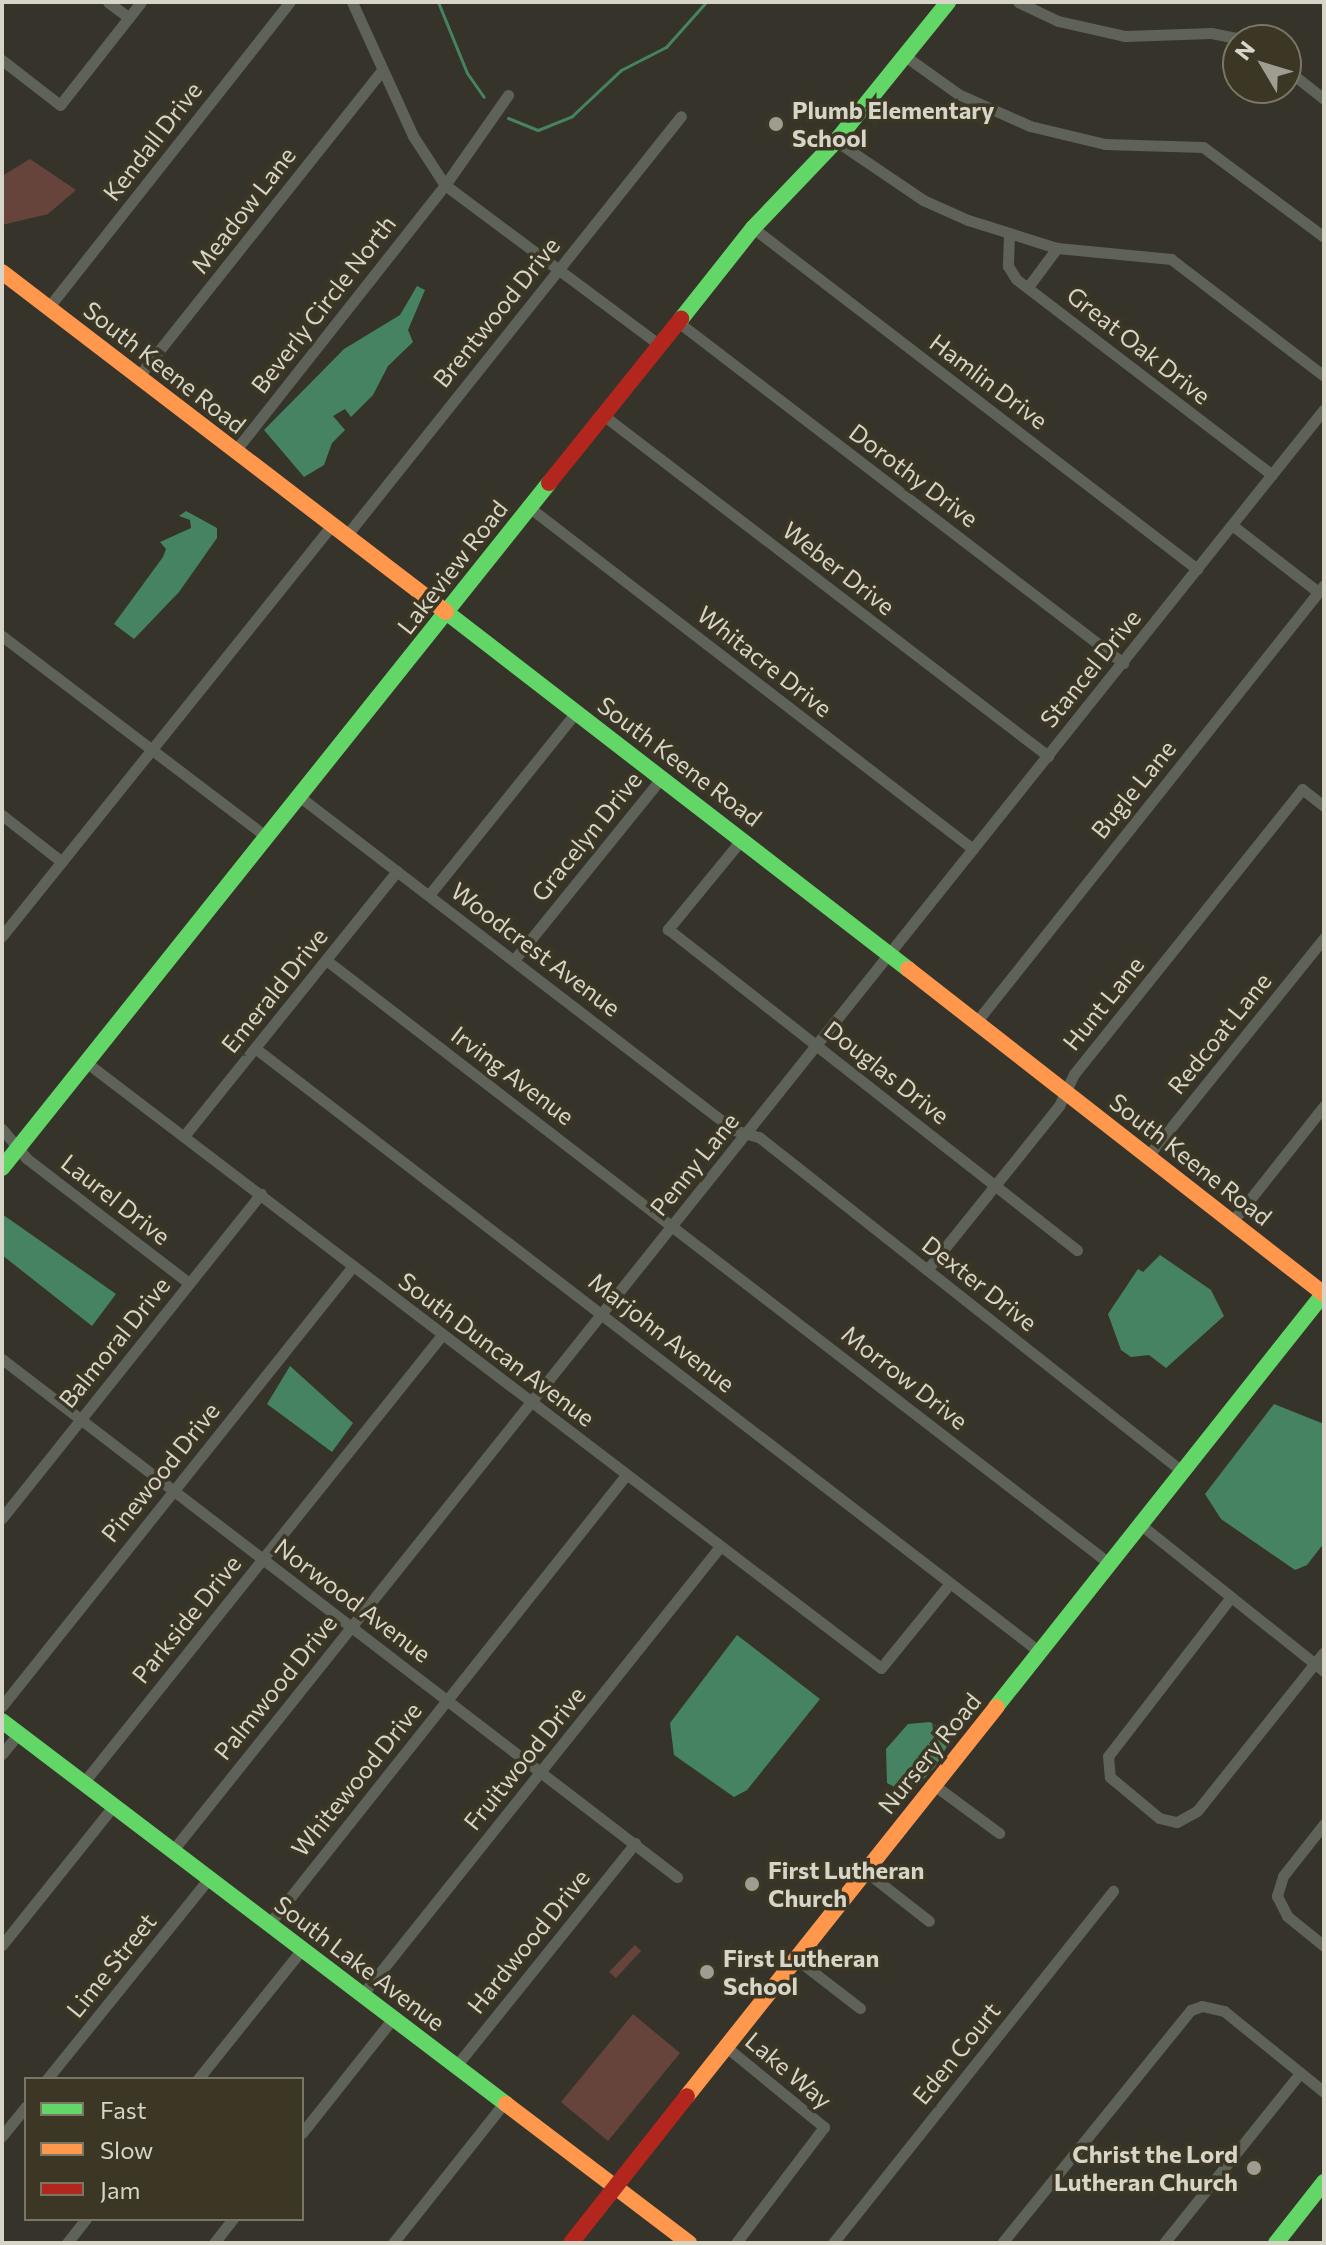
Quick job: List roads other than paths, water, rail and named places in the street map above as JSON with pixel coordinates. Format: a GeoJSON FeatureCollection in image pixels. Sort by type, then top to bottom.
{"type":"FeatureCollection","features":[{"type":"Feature","properties":{"kind":"street"},"geometry":{"type":"LineString","coordinates":[[108,2],[129,18]]}},
{"type":"Feature","properties":{"kind":"street"},"geometry":{"type":"LineString","coordinates":[[2,60],[60,105],[141,2]]}},
{"type":"Feature","properties":{"kind":"street","name":"Kendall Drive"},"geometry":{"type":"LineString","coordinates":[[48,308],[290,2]]}},
{"type":"Feature","properties":{"kind":"street"},"geometry":{"type":"LineString","coordinates":[[352,2],[413,136],[445,185],[660,345]]}},
{"type":"Feature","properties":{"kind":"street","name":"Lakeview Road"},"geometry":{"type":"LineString","coordinates":[[2,1168],[753,228],[836,141],[948,2]]}},
{"type":"Feature","properties":{"kind":"street"},"geometry":{"type":"LineString","coordinates":[[1018,2],[1058,21],[1125,36],[1222,35]]}},
{"type":"Feature","properties":{"kind":"street"},"geometry":{"type":"LineString","coordinates":[[905,56],[958,94],[1030,126],[1105,144],[1203,147],[1324,237]]}},
{"type":"Feature","properties":{"kind":"street","name":"Meadow Lane"},"geometry":{"type":"LineString","coordinates":[[138,377],[382,70]]}},
{"type":"Feature","properties":{"kind":"street"},"geometry":{"type":"LineString","coordinates":[[1302,82],[1324,99]]}},
{"type":"Feature","properties":{"kind":"street","name":"Beverly Circle North"},"geometry":{"type":"LineString","coordinates":[[235,451],[445,185],[508,95]]}},
{"type":"Feature","properties":{"kind":"street","name":"Brentwood Drive"},"geometry":{"type":"LineString","coordinates":[[2,936],[152,750],[558,269],[681,116]]}},
{"type":"Feature","properties":{"kind":"street"},"geometry":{"type":"LineString","coordinates":[[836,141],[923,200],[1009,235],[1057,248],[1171,259],[1324,376]]}},
{"type":"Feature","properties":{"kind":"street","name":"Hamlin Drive"},"geometry":{"type":"LineString","coordinates":[[753,228],[1197,569]]}},
{"type":"Feature","properties":{"kind":"street","name":"Great Oak Drive"},"geometry":{"type":"LineString","coordinates":[[1009,235],[1008,266],[1028,287],[1272,475]]}},
{"type":"Feature","properties":{"kind":"street"},"geometry":{"type":"LineString","coordinates":[[1028,287],[1057,248]]}},
{"type":"Feature","properties":{"kind":"street","name":"South Keene Road"},"geometry":{"type":"LineString","coordinates":[[2,272],[890,953],[1324,1293]]}},
{"type":"Feature","properties":{"kind":"street","name":"Dorothy Drive"},"geometry":{"type":"LineString","coordinates":[[678,322],[1123,663]]}},
{"type":"Feature","properties":{"kind":"street","name":"Stancel Drive"},"geometry":{"type":"LineString","coordinates":[[890,953],[1324,409]]}},
{"type":"Feature","properties":{"kind":"street","name":"Weber Drive"},"geometry":{"type":"LineString","coordinates":[[603,415],[1048,756]]}},
{"type":"Feature","properties":{"kind":"street","name":"Whitacre Drive"},"geometry":{"type":"LineString","coordinates":[[530,508],[973,849]]}},
{"type":"Feature","properties":{"kind":"street"},"geometry":{"type":"LineString","coordinates":[[1232,525],[1321,588]]}},
{"type":"Feature","properties":{"kind":"street","name":"Bugle Lane"},"geometry":{"type":"LineString","coordinates":[[977,1021],[1321,588]]}},
{"type":"Feature","properties":{"kind":"street"},"geometry":{"type":"LineString","coordinates":[[2,636],[267,837]]}},
{"type":"Feature","properties":{"kind":"street"},"geometry":{"type":"LineString","coordinates":[[429,895],[576,712]]}},
{"type":"Feature","properties":{"kind":"street","name":"Gracelyn Drive"},"geometry":{"type":"LineString","coordinates":[[514,960],[662,777]]}},
{"type":"Feature","properties":{"kind":"street","name":"Hunt Lane"},"geometry":{"type":"LineString","coordinates":[[927,1270],[1302,789],[1324,806]]}},
{"type":"Feature","properties":{"kind":"street","name":"Woodcrest Avenue"},"geometry":{"type":"LineString","coordinates":[[300,797],[746,1134]]}},
{"type":"Feature","properties":{"kind":"street"},"geometry":{"type":"LineString","coordinates":[[2,815],[62,862]]}},
{"type":"Feature","properties":{"kind":"street","name":"Douglas Drive"},"geometry":{"type":"LineString","coordinates":[[742,839],[668,929],[1077,1250]]}},
{"type":"Feature","properties":{"kind":"street","name":"Emerald Drive"},"geometry":{"type":"LineString","coordinates":[[184,1136],[397,871]]}},
{"type":"Feature","properties":{"kind":"street","name":"Redcoat Lane"},"geometry":{"type":"LineString","coordinates":[[1148,1156],[1324,938]]}},
{"type":"Feature","properties":{"kind":"street","name":"Penny Lane"},"geometry":{"type":"LineString","coordinates":[[531,1402],[890,953]]}},
{"type":"Feature","properties":{"kind":"street","name":"Irving Avenue"},"geometry":{"type":"LineString","coordinates":[[326,960],[673,1225]]}},
{"type":"Feature","properties":{"kind":"street","name":"Marjohn Avenue"},"geometry":{"type":"LineString","coordinates":[[255,1048],[1040,1652]]}},
{"type":"Feature","properties":{"kind":"street","name":"South Duncan Avenue"},"geometry":{"type":"LineString","coordinates":[[87,1063],[719,1548],[881,1668],[950,1583]]}},
{"type":"Feature","properties":{"kind":"street"},"geometry":{"type":"LineString","coordinates":[[1232,1222],[1324,1106]]}},
{"type":"Feature","properties":{"kind":"street"},"geometry":{"type":"LineString","coordinates":[[2,1129],[19,1148]]}},
{"type":"Feature","properties":{"kind":"street","name":"Dexter Drive"},"geometry":{"type":"LineString","coordinates":[[746,1134],[759,1137],[1183,1472]]}},
{"type":"Feature","properties":{"kind":"street","name":"Laurel Drive"},"geometry":{"type":"LineString","coordinates":[[19,1148],[189,1283]]}},
{"type":"Feature","properties":{"kind":"street","name":"Balmoral Drive"},"geometry":{"type":"LineString","coordinates":[[2,1518],[261,1194]]}},
{"type":"Feature","properties":{"kind":"street","name":"Morrow Drive"},"geometry":{"type":"LineString","coordinates":[[673,1225],[1110,1564]]}},
{"type":"Feature","properties":{"kind":"street","name":"Pinewood Drive"},"geometry":{"type":"LineString","coordinates":[[2,1706],[353,1266]]}},
{"type":"Feature","properties":{"kind":"street","name":"Nursery Road"},"geometry":{"type":"LineString","coordinates":[[571,2243],[1324,1293]]}},
{"type":"Feature","properties":{"kind":"street","name":"Parkside Drive"},"geometry":{"type":"LineString","coordinates":[[84,1782],[442,1335]]}},
{"type":"Feature","properties":{"kind":"street","name":"Norwood Avenue"},"geometry":{"type":"LineString","coordinates":[[2,1359],[677,1877]]}},
{"type":"Feature","properties":{"kind":"street","name":"Palmwood Drive"},"geometry":{"type":"LineString","coordinates":[[173,1850],[531,1402]]}},
{"type":"Feature","properties":{"kind":"street","name":"Whitewood Drive"},"geometry":{"type":"LineString","coordinates":[[269,1924],[626,1475]]}},
{"type":"Feature","properties":{"kind":"street"},"geometry":{"type":"LineString","coordinates":[[1141,1525],[1319,1667]]}},
{"type":"Feature","properties":{"kind":"street","name":"Fruitwood Drive"},"geometry":{"type":"LineString","coordinates":[[362,1995],[719,1548]]}},
{"type":"Feature","properties":{"kind":"street"},"geometry":{"type":"LineString","coordinates":[[1231,1597],[1113,1744],[1107,1768],[1118,1786],[1159,1818],[1177,1822],[1197,1811],[1319,1667],[1324,1652]]}},
{"type":"Feature","properties":{"kind":"street","name":"South Lake Avenue"},"geometry":{"type":"LineString","coordinates":[[2,1721],[689,2243]]}},
{"type":"Feature","properties":{"kind":"street"},"geometry":{"type":"LineString","coordinates":[[2,1754],[19,1733]]}},
{"type":"Feature","properties":{"kind":"street"},"geometry":{"type":"LineString","coordinates":[[934,1785],[999,1833]]}},
{"type":"Feature","properties":{"kind":"street"},"geometry":{"type":"LineString","coordinates":[[2,1945],[114,1805]]}},
{"type":"Feature","properties":{"kind":"street"},"geometry":{"type":"LineString","coordinates":[[1324,1824],[1283,1876],[1277,1896],[1287,1916],[1324,1946]]}},
{"type":"Feature","properties":{"kind":"street","name":"Hardwood Drive"},"geometry":{"type":"LineString","coordinates":[[456,2066],[635,1843]]}},
{"type":"Feature","properties":{"kind":"street"},"geometry":{"type":"LineString","coordinates":[[865,1871],[929,1921]]}},
{"type":"Feature","properties":{"kind":"street","name":"Lime Street"},"geometry":{"type":"LineString","coordinates":[[49,2077],[209,1878]]}},
{"type":"Feature","properties":{"kind":"street","name":"Eden Court"},"geometry":{"type":"LineString","coordinates":[[833,2243],[1113,1891]]}},
{"type":"Feature","properties":{"kind":"street"},"geometry":{"type":"LineString","coordinates":[[200,2077],[302,1949]]}},
{"type":"Feature","properties":{"kind":"street"},"geometry":{"type":"LineString","coordinates":[[795,1958],[860,2008]]}},
{"type":"Feature","properties":{"kind":"street"},"geometry":{"type":"LineString","coordinates":[[1002,2243],[1181,2018],[1202,2006],[1224,2011],[1324,2092]]}},
{"type":"Feature","properties":{"kind":"street"},"geometry":{"type":"LineString","coordinates":[[304,2130],[393,2018]]}},
{"type":"Feature","properties":{"kind":"street","name":"Lake Way"},"geometry":{"type":"LineString","coordinates":[[725,2046],[824,2127],[736,2243]]}},
{"type":"Feature","properties":{"kind":"street"},"geometry":{"type":"LineString","coordinates":[[1164,2243],[1300,2073]]}},
{"type":"Feature","properties":{"kind":"street"},"geometry":{"type":"LineString","coordinates":[[393,2243],[504,2103]]}},
{"type":"Feature","properties":{"kind":"street"},"geometry":{"type":"LineString","coordinates":[[2,2136],[24,2108]]}},
{"type":"Feature","properties":{"kind":"street"},"geometry":{"type":"LineString","coordinates":[[1276,2243],[1324,2182]]}},
{"type":"Feature","properties":{"kind":"street"},"geometry":{"type":"LineString","coordinates":[[67,2243],[84,2221]]}},
{"type":"Feature","properties":{"kind":"street"},"geometry":{"type":"LineString","coordinates":[[214,2243],[231,2221]]}},
{"type":"Feature","properties":{"kind":"waterway"},"geometry":{"type":"LineString","coordinates":[[438,2],[467,73],[484,97]]}},
{"type":"Feature","properties":{"kind":"waterway"},"geometry":{"type":"LineString","coordinates":[[508,118],[538,130],[572,116],[621,70],[666,47],[706,2]]}},
{"type":"Feature","properties":{"kind":"place","name":"Plumb Elementary School"},"geometry":{"type":"Point","coordinates":[776,124]}},
{"type":"Feature","properties":{"kind":"place","name":"First Lutheran Church"},"geometry":{"type":"Point","coordinates":[752,1884]}},
{"type":"Feature","properties":{"kind":"place","name":"First Lutheran School"},"geometry":{"type":"Point","coordinates":[707,1972]}},
{"type":"Feature","properties":{"kind":"place","name":"Christ the Lord Lutheran Church"},"geometry":{"type":"Point","coordinates":[1254,2168]}}]}
